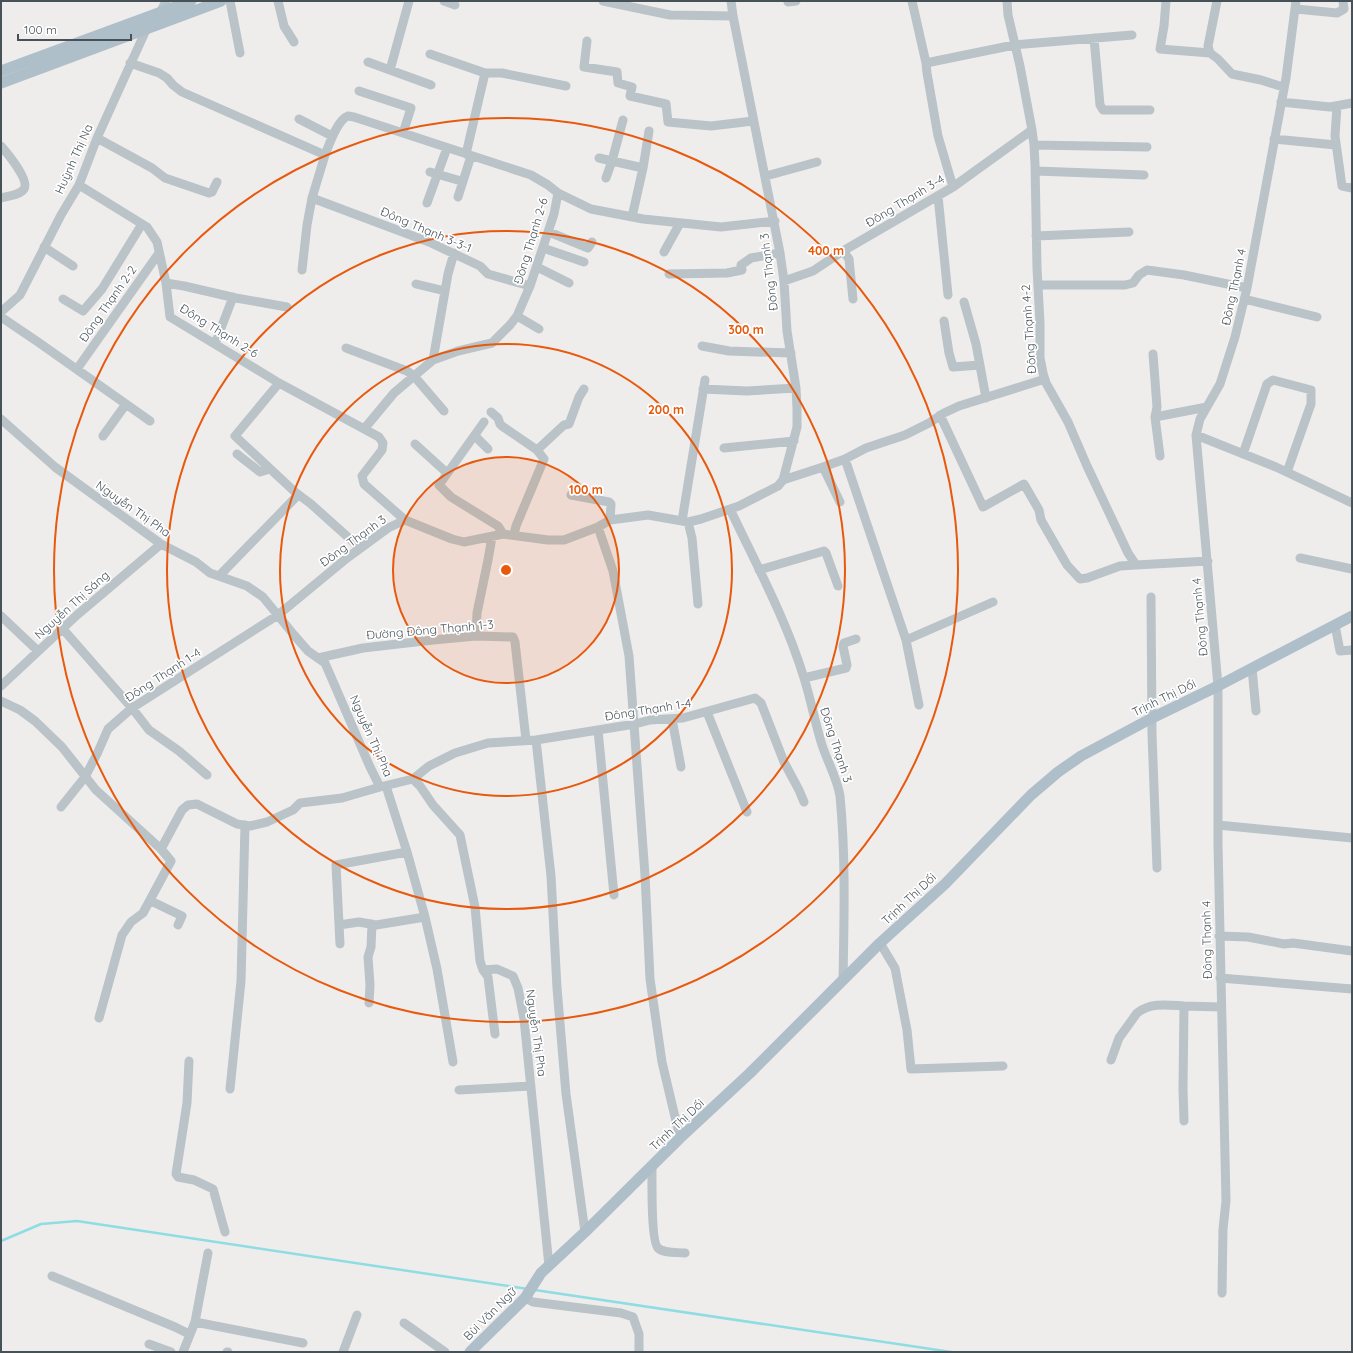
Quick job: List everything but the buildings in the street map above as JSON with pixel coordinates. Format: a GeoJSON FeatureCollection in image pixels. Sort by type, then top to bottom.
{"type":"FeatureCollection","features":[{"type":"Feature","properties":{"kind":"main road"},"geometry":{"type":"LineString","coordinates":[[1,72],[191,1]]}},
{"type":"Feature","properties":{"kind":"main road"},"geometry":{"type":"LineString","coordinates":[[1,84],[221,1]]}},
{"type":"Feature","properties":{"kind":"main road","name":"Trịnh Thị Dối"},"geometry":{"type":"LineString","coordinates":[[539,1277],[680,1138],[750,1073],[880,943],[945,884],[1031,795],[1058,772],[1081,756],[1152,718],[1218,686],[1352,616]]}},
{"type":"Feature","properties":{"kind":"main road","name":"Bùi Văn Ngữ"},"geometry":{"type":"LineString","coordinates":[[470,1352],[526,1297],[539,1277]]}},
{"type":"Feature","properties":{"kind":"street"},"geometry":{"type":"LineString","coordinates":[[160,13],[166,1]]}},
{"type":"Feature","properties":{"kind":"street"},"geometry":{"type":"LineString","coordinates":[[230,1],[240,53]]}},
{"type":"Feature","properties":{"kind":"street"},"geometry":{"type":"LineString","coordinates":[[278,1],[284,26],[294,42]]}},
{"type":"Feature","properties":{"kind":"street"},"geometry":{"type":"LineString","coordinates":[[390,70],[409,1]]}},
{"type":"Feature","properties":{"kind":"street"},"geometry":{"type":"LineString","coordinates":[[444,1],[455,6]]}},
{"type":"Feature","properties":{"kind":"street"},"geometry":{"type":"LineString","coordinates":[[603,1],[670,15],[733,16]]}},
{"type":"Feature","properties":{"kind":"street","name":"Đông Thạnh 3"},"geometry":{"type":"LineString","coordinates":[[278,615],[360,548],[388,528],[405,520],[452,539],[464,542],[503,534],[548,540],[564,540],[598,527],[610,520],[648,515],[685,522],[701,519],[730,509],[778,486],[783,480],[797,427],[796,388],[788,331],[784,281],[775,221],[731,1]]}},
{"type":"Feature","properties":{"kind":"street"},"geometry":{"type":"LineString","coordinates":[[912,1],[926,63],[938,136],[953,187]]}},
{"type":"Feature","properties":{"kind":"street","name":"Đông Thạnh 4-2"},"geometry":{"type":"LineString","coordinates":[[1007,1],[1008,15],[1020,66],[1034,145],[1036,171],[1036,236],[1040,358],[1045,379],[1068,422],[1128,553],[1136,565]]}},
{"type":"Feature","properties":{"kind":"street"},"geometry":{"type":"LineString","coordinates":[[1166,1],[1160,49],[1210,53],[1232,74],[1261,80],[1283,87]]}},
{"type":"Feature","properties":{"kind":"street"},"geometry":{"type":"LineString","coordinates":[[1210,53],[1208,46],[1218,1]]}},
{"type":"Feature","properties":{"kind":"street"},"geometry":{"type":"LineString","coordinates":[[1296,5],[1337,13],[1344,9],[1343,1]]}},
{"type":"Feature","properties":{"kind":"street","name":"Đông Thạnh 4"},"geometry":{"type":"LineString","coordinates":[[1222,1293],[1223,1229],[1226,1201],[1220,1007],[1218,686],[1196,435],[1200,419],[1220,384],[1235,337],[1247,288],[1281,102],[1296,5]]}},
{"type":"Feature","properties":{"kind":"street","name":"Huỳnh Thị Na"},"geometry":{"type":"LineString","coordinates":[[1,312],[20,295],[78,185],[97,138],[146,30]]}},
{"type":"Feature","properties":{"kind":"street"},"geometry":{"type":"LineString","coordinates":[[926,63],[1014,45],[1132,35]]}},
{"type":"Feature","properties":{"kind":"street"},"geometry":{"type":"LineString","coordinates":[[1094,38],[1100,105],[1103,110],[1150,110]]}},
{"type":"Feature","properties":{"kind":"street"},"geometry":{"type":"LineString","coordinates":[[587,41],[584,66],[617,72],[618,82],[632,87],[630,96],[666,104],[668,122],[711,126],[754,121]]}},
{"type":"Feature","properties":{"kind":"street"},"geometry":{"type":"LineString","coordinates":[[430,54],[485,73],[502,73],[566,86]]}},
{"type":"Feature","properties":{"kind":"street"},"geometry":{"type":"LineString","coordinates":[[368,62],[432,85]]}},
{"type":"Feature","properties":{"kind":"street"},"geometry":{"type":"LineString","coordinates":[[130,63],[159,73],[167,78],[172,85],[182,92],[325,155]]}},
{"type":"Feature","properties":{"kind":"street"},"geometry":{"type":"LineString","coordinates":[[458,197],[485,73]]}},
{"type":"Feature","properties":{"kind":"street"},"geometry":{"type":"LineString","coordinates":[[359,91],[410,108],[403,133]]}},
{"type":"Feature","properties":{"kind":"street"},"geometry":{"type":"LineString","coordinates":[[1281,102],[1330,107],[1352,103]]}},
{"type":"Feature","properties":{"kind":"street"},"geometry":{"type":"LineString","coordinates":[[1337,106],[1335,136],[1342,186],[1352,188]]}},
{"type":"Feature","properties":{"kind":"street","name":"Đông Thạnh 2-6"},"geometry":{"type":"LineString","coordinates":[[332,136],[345,117],[354,117],[531,176],[548,184],[558,193],[549,232],[537,267],[517,316],[510,326],[492,343],[458,351],[434,360],[394,393],[364,429]]}},
{"type":"Feature","properties":{"kind":"street"},"geometry":{"type":"LineString","coordinates":[[299,120],[332,136],[312,198],[307,225],[302,270]]}},
{"type":"Feature","properties":{"kind":"street"},"geometry":{"type":"LineString","coordinates":[[606,178],[623,120]]}},
{"type":"Feature","properties":{"kind":"street","name":"Đông Thạnh 3-4"},"geometry":{"type":"LineString","coordinates":[[784,281],[813,271],[844,251],[953,187],[1032,130]]}},
{"type":"Feature","properties":{"kind":"street"},"geometry":{"type":"LineString","coordinates":[[632,217],[644,168],[649,131]]}},
{"type":"Feature","properties":{"kind":"street"},"geometry":{"type":"LineString","coordinates":[[97,138],[152,168],[165,178],[209,193],[212,192],[217,182]]}},
{"type":"Feature","properties":{"kind":"street"},"geometry":{"type":"LineString","coordinates":[[1274,139],[1336,145]]}},
{"type":"Feature","properties":{"kind":"street"},"geometry":{"type":"LineString","coordinates":[[1034,145],[1147,147]]}},
{"type":"Feature","properties":{"kind":"street"},"geometry":{"type":"LineString","coordinates":[[1,146],[20,172],[26,186],[24,190],[1,198]]}},
{"type":"Feature","properties":{"kind":"street"},"geometry":{"type":"LineString","coordinates":[[428,203],[434,173],[446,148]]}},
{"type":"Feature","properties":{"kind":"street"},"geometry":{"type":"LineString","coordinates":[[599,158],[644,168]]}},
{"type":"Feature","properties":{"kind":"street"},"geometry":{"type":"LineString","coordinates":[[766,176],[817,162]]}},
{"type":"Feature","properties":{"kind":"street"},"geometry":{"type":"LineString","coordinates":[[1036,171],[1144,174]]}},
{"type":"Feature","properties":{"kind":"street"},"geometry":{"type":"LineString","coordinates":[[434,173],[462,181]]}},
{"type":"Feature","properties":{"kind":"street","name":"Đông Thạnh 2-6"},"geometry":{"type":"LineString","coordinates":[[78,185],[147,227],[157,242],[166,283],[170,317],[279,383],[379,437],[383,443],[382,450],[362,476],[364,484],[405,520]]}},
{"type":"Feature","properties":{"kind":"street"},"geometry":{"type":"LineString","coordinates":[[558,193],[591,209],[632,217],[722,227],[775,221]]}},
{"type":"Feature","properties":{"kind":"street"},"geometry":{"type":"LineString","coordinates":[[938,196],[948,295]]}},
{"type":"Feature","properties":{"kind":"street","name":"Đông Thạnh 3-3-1"},"geometry":{"type":"LineString","coordinates":[[312,198],[429,242],[480,266],[488,274],[530,286]]}},
{"type":"Feature","properties":{"kind":"street"},"geometry":{"type":"LineString","coordinates":[[664,252],[680,223]]}},
{"type":"Feature","properties":{"kind":"street"},"geometry":{"type":"LineString","coordinates":[[63,299],[83,311],[102,289],[142,224]]}},
{"type":"Feature","properties":{"kind":"street"},"geometry":{"type":"LineString","coordinates":[[549,232],[588,248],[592,242]]}},
{"type":"Feature","properties":{"kind":"street"},"geometry":{"type":"LineString","coordinates":[[1036,236],[1129,232]]}},
{"type":"Feature","properties":{"kind":"street"},"geometry":{"type":"LineString","coordinates":[[44,247],[73,266]]}},
{"type":"Feature","properties":{"kind":"street"},"geometry":{"type":"LineString","coordinates":[[543,248],[584,262]]}},
{"type":"Feature","properties":{"kind":"street"},"geometry":{"type":"LineString","coordinates":[[844,251],[848,259],[853,299]]}},
{"type":"Feature","properties":{"kind":"street","name":"Đông Thạnh 2-2"},"geometry":{"type":"LineString","coordinates":[[77,369],[159,253]]}},
{"type":"Feature","properties":{"kind":"street"},"geometry":{"type":"LineString","coordinates":[[434,360],[445,291],[454,253]]}},
{"type":"Feature","properties":{"kind":"street"},"geometry":{"type":"LineString","coordinates":[[669,274],[727,273],[742,270],[741,265],[751,258],[780,253]]}},
{"type":"Feature","properties":{"kind":"street"},"geometry":{"type":"LineString","coordinates":[[537,267],[569,284]]}},
{"type":"Feature","properties":{"kind":"street"},"geometry":{"type":"LineString","coordinates":[[1038,285],[1125,284],[1133,282],[1139,274],[1147,270],[1184,275],[1247,288]]}},
{"type":"Feature","properties":{"kind":"street"},"geometry":{"type":"LineString","coordinates":[[166,283],[287,307]]}},
{"type":"Feature","properties":{"kind":"street"},"geometry":{"type":"LineString","coordinates":[[416,284],[445,291]]}},
{"type":"Feature","properties":{"kind":"street"},"geometry":{"type":"LineString","coordinates":[[215,344],[233,297]]}},
{"type":"Feature","properties":{"kind":"street"},"geometry":{"type":"LineString","coordinates":[[1244,299],[1317,317]]}},
{"type":"Feature","properties":{"kind":"street"},"geometry":{"type":"LineString","coordinates":[[964,302],[976,344],[986,398]]}},
{"type":"Feature","properties":{"kind":"street"},"geometry":{"type":"LineString","coordinates":[[517,316],[539,329]]}},
{"type":"Feature","properties":{"kind":"street"},"geometry":{"type":"LineString","coordinates":[[1,317],[150,421]]}},
{"type":"Feature","properties":{"kind":"street"},"geometry":{"type":"LineString","coordinates":[[944,321],[949,353],[953,367],[980,365]]}},
{"type":"Feature","properties":{"kind":"street"},"geometry":{"type":"LineString","coordinates":[[702,346],[729,351],[791,353]]}},
{"type":"Feature","properties":{"kind":"street"},"geometry":{"type":"LineString","coordinates":[[346,348],[407,371],[414,376],[444,411]]}},
{"type":"Feature","properties":{"kind":"street"},"geometry":{"type":"LineString","coordinates":[[1153,354],[1157,407],[1155,417],[1160,456]]}},
{"type":"Feature","properties":{"kind":"street"},"geometry":{"type":"LineString","coordinates":[[783,480],[845,459],[866,448],[905,435],[959,406],[1045,379]]}},
{"type":"Feature","properties":{"kind":"street"},"geometry":{"type":"LineString","coordinates":[[1243,454],[1267,384],[1273,380],[1311,390],[1311,404],[1287,472]]}},
{"type":"Feature","properties":{"kind":"street"},"geometry":{"type":"LineString","coordinates":[[279,383],[235,436],[298,495],[311,504],[360,548]]}},
{"type":"Feature","properties":{"kind":"street"},"geometry":{"type":"LineString","coordinates":[[698,604],[692,538],[685,522],[704,385],[747,391],[796,388]]}},
{"type":"Feature","properties":{"kind":"street"},"geometry":{"type":"LineString","coordinates":[[537,450],[564,425],[569,424],[579,397],[584,389]]}},
{"type":"Feature","properties":{"kind":"street"},"geometry":{"type":"LineString","coordinates":[[103,436],[126,404]]}},
{"type":"Feature","properties":{"kind":"street"},"geometry":{"type":"LineString","coordinates":[[1155,417],[1207,407]]}},
{"type":"Feature","properties":{"kind":"street"},"geometry":{"type":"LineString","coordinates":[[491,412],[498,418],[502,426],[537,450],[544,458],[516,526],[514,535]]}},
{"type":"Feature","properties":{"kind":"street"},"geometry":{"type":"LineString","coordinates":[[940,415],[983,508],[1024,484],[1039,510],[1041,520],[1067,565],[1080,579],[1087,578],[1120,566],[1208,562]]}},
{"type":"Feature","properties":{"kind":"street","name":"Nguyễn Thị Pha"},"geometry":{"type":"LineString","coordinates":[[1,419],[55,467],[161,544],[196,562],[210,573],[247,586],[263,597],[308,650],[325,662],[370,767],[383,786],[413,779]]}},
{"type":"Feature","properties":{"kind":"street"},"geometry":{"type":"LineString","coordinates":[[484,422],[439,484],[451,497],[498,526],[503,534]]}},
{"type":"Feature","properties":{"kind":"street"},"geometry":{"type":"LineString","coordinates":[[1196,435],[1287,472],[1352,503]]}},
{"type":"Feature","properties":{"kind":"street"},"geometry":{"type":"LineString","coordinates":[[475,436],[488,449]]}},
{"type":"Feature","properties":{"kind":"street"},"geometry":{"type":"LineString","coordinates":[[724,448],[794,440]]}},
{"type":"Feature","properties":{"kind":"street"},"geometry":{"type":"LineString","coordinates":[[415,444],[447,473]]}},
{"type":"Feature","properties":{"kind":"street"},"geometry":{"type":"LineString","coordinates":[[236,454],[260,472],[270,469]]}},
{"type":"Feature","properties":{"kind":"street"},"geometry":{"type":"LineString","coordinates":[[845,459],[906,640],[919,705]]}},
{"type":"Feature","properties":{"kind":"street"},"geometry":{"type":"LineString","coordinates":[[823,467],[840,502]]}},
{"type":"Feature","properties":{"kind":"street"},"geometry":{"type":"LineString","coordinates":[[219,576],[298,495]]}},
{"type":"Feature","properties":{"kind":"street"},"geometry":{"type":"LineString","coordinates":[[571,495],[609,502],[611,504],[610,520]]}},
{"type":"Feature","properties":{"kind":"street","name":"Đông Thạnh 3"},"geometry":{"type":"LineString","coordinates":[[730,509],[782,618],[804,678],[822,746],[837,782],[840,796],[844,866],[843,981]]}},
{"type":"Feature","properties":{"kind":"street"},"geometry":{"type":"LineString","coordinates":[[598,527],[613,571],[630,656],[645,875],[650,979],[662,1062],[680,1138]]}},
{"type":"Feature","properties":{"kind":"street"},"geometry":{"type":"LineString","coordinates":[[476,636],[477,613],[492,537]]}},
{"type":"Feature","properties":{"kind":"street","name":"Nguyễn Thị Sáng"},"geometry":{"type":"LineString","coordinates":[[1,686],[62,628],[161,544]]}},
{"type":"Feature","properties":{"kind":"street"},"geometry":{"type":"LineString","coordinates":[[759,570],[824,551],[838,586]]}},
{"type":"Feature","properties":{"kind":"street"},"geometry":{"type":"LineString","coordinates":[[1300,558],[1352,569]]}},
{"type":"Feature","properties":{"kind":"street"},"geometry":{"type":"LineString","coordinates":[[1151,597],[1152,718],[1158,868]]}},
{"type":"Feature","properties":{"kind":"street"},"geometry":{"type":"LineString","coordinates":[[906,640],[993,602]]}},
{"type":"Feature","properties":{"kind":"street","name":"Đông Thạnh 1-4"},"geometry":{"type":"LineString","coordinates":[[61,806],[85,777],[108,729],[132,708],[278,615]]}},
{"type":"Feature","properties":{"kind":"street"},"geometry":{"type":"LineString","coordinates":[[1,616],[38,651]]}},
{"type":"Feature","properties":{"kind":"street"},"geometry":{"type":"LineString","coordinates":[[1335,625],[1340,652],[1352,650]]}},
{"type":"Feature","properties":{"kind":"street"},"geometry":{"type":"LineString","coordinates":[[62,628],[132,708],[149,730],[179,751],[207,775]]}},
{"type":"Feature","properties":{"kind":"street","name":"Đường Đông Thạnh 1-3"},"geometry":{"type":"LineString","coordinates":[[318,658],[363,648],[476,636],[513,637],[515,642],[526,740]]}},
{"type":"Feature","properties":{"kind":"street"},"geometry":{"type":"LineString","coordinates":[[804,678],[846,668],[847,666],[843,646],[844,643],[856,639]]}},
{"type":"Feature","properties":{"kind":"street"},"geometry":{"type":"LineString","coordinates":[[1252,668],[1256,711]]}},
{"type":"Feature","properties":{"kind":"street","name":"Đông Thạnh 1-4"},"geometry":{"type":"LineString","coordinates":[[413,779],[429,766],[455,753],[488,743],[536,740],[635,724],[650,720],[683,718],[755,698],[761,703],[784,762],[804,802]]}},
{"type":"Feature","properties":{"kind":"street"},"geometry":{"type":"LineString","coordinates":[[1,701],[20,710],[35,721],[62,747],[96,790],[161,850],[170,861],[143,913],[131,922],[122,935],[99,1018]]}},
{"type":"Feature","properties":{"kind":"street"},"geometry":{"type":"LineString","coordinates":[[707,712],[747,812]]}},
{"type":"Feature","properties":{"kind":"street"},"geometry":{"type":"LineString","coordinates":[[672,719],[681,767]]}},
{"type":"Feature","properties":{"kind":"street"},"geometry":{"type":"LineString","coordinates":[[598,730],[614,895]]}},
{"type":"Feature","properties":{"kind":"street"},"geometry":{"type":"LineString","coordinates":[[536,740],[551,876],[557,988],[566,1094],[585,1232]]}},
{"type":"Feature","properties":{"kind":"street"},"geometry":{"type":"LineString","coordinates":[[413,779],[420,786],[433,805],[460,835],[475,907],[480,961],[483,970],[488,977],[495,1034]]}},
{"type":"Feature","properties":{"kind":"street"},"geometry":{"type":"LineString","coordinates":[[161,850],[182,810],[188,806],[197,804],[237,824],[250,826],[267,822],[293,810],[300,803],[342,798],[383,786],[407,852],[425,917],[437,969],[453,1062]]}},
{"type":"Feature","properties":{"kind":"street"},"geometry":{"type":"LineString","coordinates":[[230,1089],[241,980],[245,825]]}},
{"type":"Feature","properties":{"kind":"street"},"geometry":{"type":"LineString","coordinates":[[1218,825],[1352,838]]}},
{"type":"Feature","properties":{"kind":"street"},"geometry":{"type":"LineString","coordinates":[[340,944],[336,865],[407,852]]}},
{"type":"Feature","properties":{"kind":"street"},"geometry":{"type":"LineString","coordinates":[[151,900],[182,916],[178,925]]}},
{"type":"Feature","properties":{"kind":"street"},"geometry":{"type":"LineString","coordinates":[[339,926],[359,922],[376,925],[425,917]]}},
{"type":"Feature","properties":{"kind":"street"},"geometry":{"type":"LineString","coordinates":[[369,1003],[370,985],[368,956],[371,947],[372,924]]}},
{"type":"Feature","properties":{"kind":"street"},"geometry":{"type":"LineString","coordinates":[[1220,936],[1248,937],[1284,944],[1293,943],[1352,951]]}},
{"type":"Feature","properties":{"kind":"street"},"geometry":{"type":"LineString","coordinates":[[880,943],[894,968],[907,1030],[911,1069],[1003,1066]]}},
{"type":"Feature","properties":{"kind":"street","name":"Nguyễn Thị Pha"},"geometry":{"type":"LineString","coordinates":[[483,970],[497,969],[513,976],[518,988],[524,1019],[549,1266]]}},
{"type":"Feature","properties":{"kind":"street"},"geometry":{"type":"LineString","coordinates":[[1220,978],[1352,989]]}},
{"type":"Feature","properties":{"kind":"street"},"geometry":{"type":"LineString","coordinates":[[1111,1060],[1119,1038],[1141,1010],[1147,1006],[1220,1007]]}},
{"type":"Feature","properties":{"kind":"street"},"geometry":{"type":"LineString","coordinates":[[1184,1006],[1184,1121]]}},
{"type":"Feature","properties":{"kind":"street"},"geometry":{"type":"LineString","coordinates":[[189,1061],[187,1103],[176,1174],[178,1177],[194,1180],[213,1189],[225,1232]]}},
{"type":"Feature","properties":{"kind":"street"},"geometry":{"type":"LineString","coordinates":[[459,1090],[531,1086]]}},
{"type":"Feature","properties":{"kind":"street"},"geometry":{"type":"LineString","coordinates":[[652,1167],[653,1227],[655,1245],[663,1251],[686,1253]]}},
{"type":"Feature","properties":{"kind":"street"},"geometry":{"type":"LineString","coordinates":[[183,1352],[195,1322],[208,1253]]}},
{"type":"Feature","properties":{"kind":"street"},"geometry":{"type":"LineString","coordinates":[[52,1276],[189,1334]]}},
{"type":"Feature","properties":{"kind":"street"},"geometry":{"type":"LineString","coordinates":[[526,1297],[533,1302],[621,1313],[633,1317],[639,1334],[639,1352]]}},
{"type":"Feature","properties":{"kind":"street"},"geometry":{"type":"LineString","coordinates":[[343,1352],[357,1315]]}},
{"type":"Feature","properties":{"kind":"street"},"geometry":{"type":"LineString","coordinates":[[195,1322],[303,1343]]}},
{"type":"Feature","properties":{"kind":"street"},"geometry":{"type":"LineString","coordinates":[[404,1323],[445,1352]]}},
{"type":"Feature","properties":{"kind":"street"},"geometry":{"type":"LineString","coordinates":[[149,1344],[171,1352]]}},
{"type":"Feature","properties":{"kind":"waterway"},"geometry":{"type":"LineString","coordinates":[[1,1241],[41,1224],[77,1221],[528,1289]]}},
{"type":"Feature","properties":{"kind":"waterway"},"geometry":{"type":"LineString","coordinates":[[535,1290],[951,1352]]}}]}
